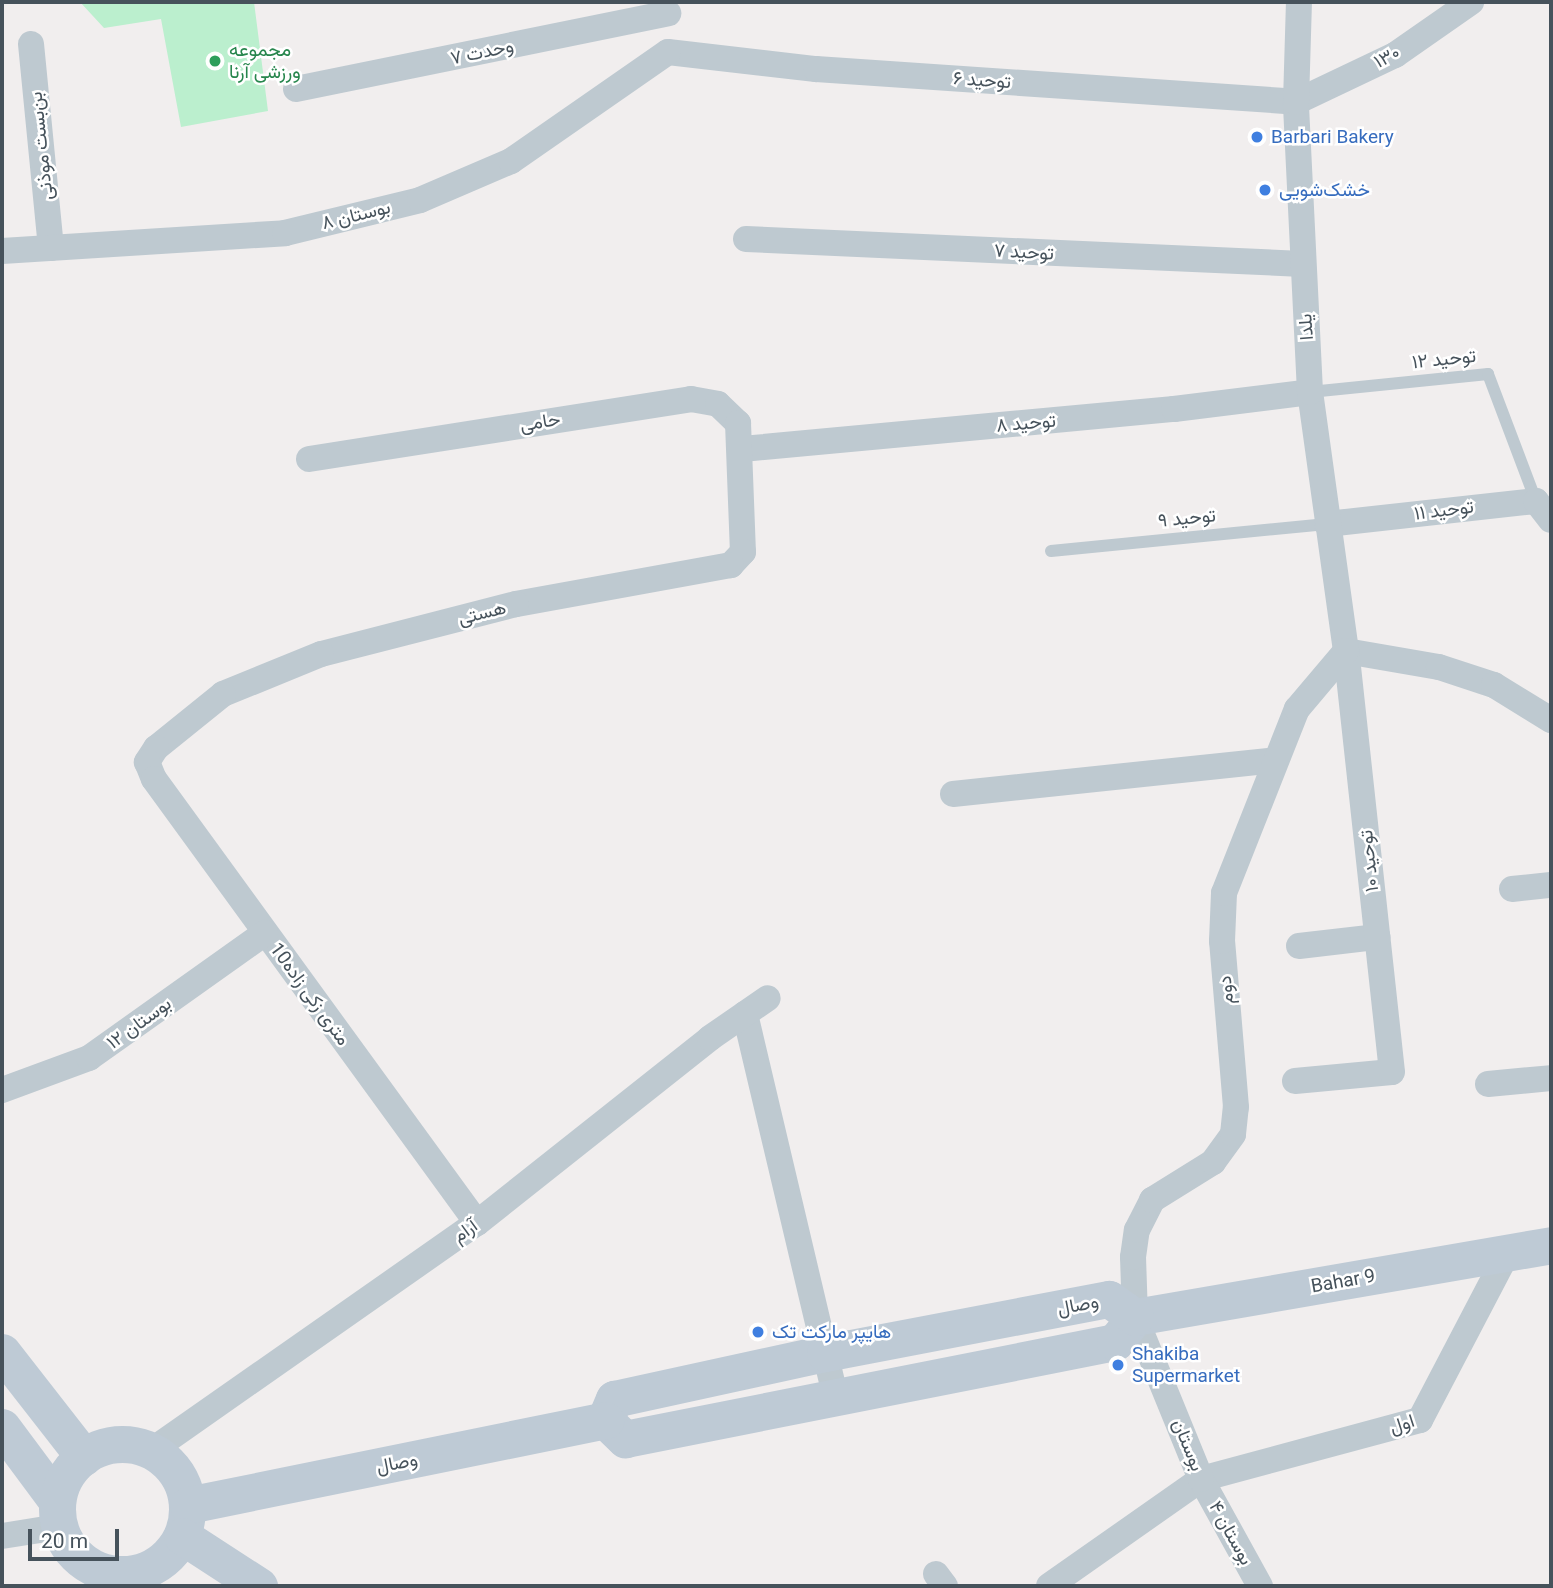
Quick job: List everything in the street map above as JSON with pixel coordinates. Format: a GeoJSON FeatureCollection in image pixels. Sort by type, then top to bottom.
{"type":"FeatureCollection","features":[{"type":"Feature","properties":{"kind":"main road","name":"Bahar 9"},"geometry":{"type":"LineString","coordinates":[[1135,1317],[1551,1245]]}},
{"type":"Feature","properties":{"kind":"main road","name":"وصال"},"geometry":{"type":"LineString","coordinates":[[185,1521],[605,1420],[614,1399],[825,1353],[1108,1299],[1135,1317]]}},
{"type":"Feature","properties":{"kind":"main road"},"geometry":{"type":"LineString","coordinates":[[605,1420],[625,1438],[836,1399],[1115,1342],[1135,1317]]}},
{"type":"Feature","properties":{"kind":"main road"},"geometry":{"type":"LineString","coordinates":[[2,1352],[84,1457]]}},
{"type":"Feature","properties":{"kind":"main road"},"geometry":{"type":"LineString","coordinates":[[2,1427],[58,1514],[69,1546],[84,1562],[125,1575],[159,1578],[161,1562],[185,1521]]}},
{"type":"Feature","properties":{"kind":"main road"},"geometry":{"type":"LineString","coordinates":[[58,1514],[66,1476],[84,1457],[117,1444],[151,1451],[177,1473],[185,1521],[258,1586]]}},
{"type":"Feature","properties":{"kind":"street","name":"یلدا"},"geometry":{"type":"LineString","coordinates":[[1299,2],[1296,102],[1310,392],[1346,651]]}},
{"type":"Feature","properties":{"kind":"street","name":"۱۳۰"},"geometry":{"type":"LineString","coordinates":[[1296,102],[1395,55],[1471,2]]}},
{"type":"Feature","properties":{"kind":"street"},"geometry":{"type":"LineString","coordinates":[[668,7],[668,52]]}},
{"type":"Feature","properties":{"kind":"street","name":"وحدت ۷"},"geometry":{"type":"LineString","coordinates":[[296,89],[668,7]]}},
{"type":"Feature","properties":{"kind":"street","name":"بن‌بست موذنی"},"geometry":{"type":"LineString","coordinates":[[31,44],[51,248]]}},
{"type":"Feature","properties":{"kind":"street","name":"توحید ۶"},"geometry":{"type":"LineString","coordinates":[[668,52],[816,69],[1296,102]]}},
{"type":"Feature","properties":{"kind":"street","name":"بوستان ۸"},"geometry":{"type":"LineString","coordinates":[[2,251],[285,233],[420,200],[511,161],[668,52]]}},
{"type":"Feature","properties":{"kind":"street","name":"توحید ۷"},"geometry":{"type":"LineString","coordinates":[[746,239],[1302,264]]}},
{"type":"Feature","properties":{"kind":"street","name":"توحید ۸"},"geometry":{"type":"LineString","coordinates":[[742,449],[1174,409],[1310,392]]}},
{"type":"Feature","properties":{"kind":"street","name":"حامی"},"geometry":{"type":"LineString","coordinates":[[309,459],[691,399],[718,404],[734,415],[742,449]]}},
{"type":"Feature","properties":{"kind":"street","name":"هستی"},"geometry":{"type":"LineString","coordinates":[[146,762],[156,748],[223,694],[321,654],[516,604],[731,565],[743,552],[742,449]]}},
{"type":"Feature","properties":{"kind":"street","name":"توحید ۱۱"},"geometry":{"type":"LineString","coordinates":[[1327,524],[1543,510]]}},
{"type":"Feature","properties":{"kind":"street"},"geometry":{"type":"LineString","coordinates":[[1346,651],[1438,667],[1494,685],[1551,720]]}},
{"type":"Feature","properties":{"kind":"street","name":"دوم"},"geometry":{"type":"LineString","coordinates":[[1135,1317],[1133,1257],[1137,1230],[1153,1200],[1213,1162],[1233,1134],[1236,1107],[1222,941],[1224,893],[1297,709],[1346,651]]}},
{"type":"Feature","properties":{"kind":"street","name":"توحید ۱۰"},"geometry":{"type":"LineString","coordinates":[[1295,1081],[1392,1072],[1346,651]]}},
{"type":"Feature","properties":{"kind":"street"},"geometry":{"type":"LineString","coordinates":[[953,794],[1275,760]]}},
{"type":"Feature","properties":{"kind":"street","name":"10متری زکی زاده"},"geometry":{"type":"LineString","coordinates":[[146,762],[265,933],[477,1223]]}},
{"type":"Feature","properties":{"kind":"street"},"geometry":{"type":"LineString","coordinates":[[1512,889],[1551,885]]}},
{"type":"Feature","properties":{"kind":"street","name":"بوستان ۱۲"},"geometry":{"type":"LineString","coordinates":[[2,1090],[89,1058],[265,933]]}},
{"type":"Feature","properties":{"kind":"street"},"geometry":{"type":"LineString","coordinates":[[1298,946],[1377,937]]}},
{"type":"Feature","properties":{"kind":"street","name":"آرام"},"geometry":{"type":"LineString","coordinates":[[151,1451],[477,1223],[768,998]]}},
{"type":"Feature","properties":{"kind":"street"},"geometry":{"type":"LineString","coordinates":[[745,1014],[836,1399]]}},
{"type":"Feature","properties":{"kind":"street"},"geometry":{"type":"LineString","coordinates":[[1488,1084],[1551,1078]]}},
{"type":"Feature","properties":{"kind":"street","name":"اول"},"geometry":{"type":"LineString","coordinates":[[1201,1479],[1420,1420],[1508,1252]]}},
{"type":"Feature","properties":{"kind":"street","name":"بوستان"},"geometry":{"type":"LineString","coordinates":[[1049,1586],[1201,1479],[1135,1317]]}},
{"type":"Feature","properties":{"kind":"street","name":"بوستان ۴"},"geometry":{"type":"LineString","coordinates":[[1201,1479],[1260,1586]]}},
{"type":"Feature","properties":{"kind":"street"},"geometry":{"type":"LineString","coordinates":[[2,1536],[58,1514]]}},
{"type":"Feature","properties":{"kind":"lane","name":"توحید ۱۲"},"geometry":{"type":"LineString","coordinates":[[1310,392],[1488,374],[1543,510]]}},
{"type":"Feature","properties":{"kind":"lane","name":"توحید ۹"},"geometry":{"type":"LineString","coordinates":[[1051,551],[1327,524]]}},
{"type":"Feature","properties":{"kind":"green space","name":"مجموعه ورزشی آرنا"},"geometry":{"type":"Polygon","coordinates":[[[80,2],[254,2],[268,111],[181,127],[161,19],[104,28],[80,2]]]}},
{"type":"Feature","properties":{"kind":"place","name":"مجموعه ورزشی آرنا"},"geometry":{"type":"Point","coordinates":[215,61]}},
{"type":"Feature","properties":{"kind":"place","name":"Barbari Bakery"},"geometry":{"type":"Point","coordinates":[1257,137]}},
{"type":"Feature","properties":{"kind":"place","name":"خشک‌شویی"},"geometry":{"type":"Point","coordinates":[1265,190]}},
{"type":"Feature","properties":{"kind":"place","name":"هایپر مارکت تک"},"geometry":{"type":"Point","coordinates":[758,1332]}},
{"type":"Feature","properties":{"kind":"place","name":"Shakiba Supermarket"},"geometry":{"type":"Point","coordinates":[1118,1365]}}]}
